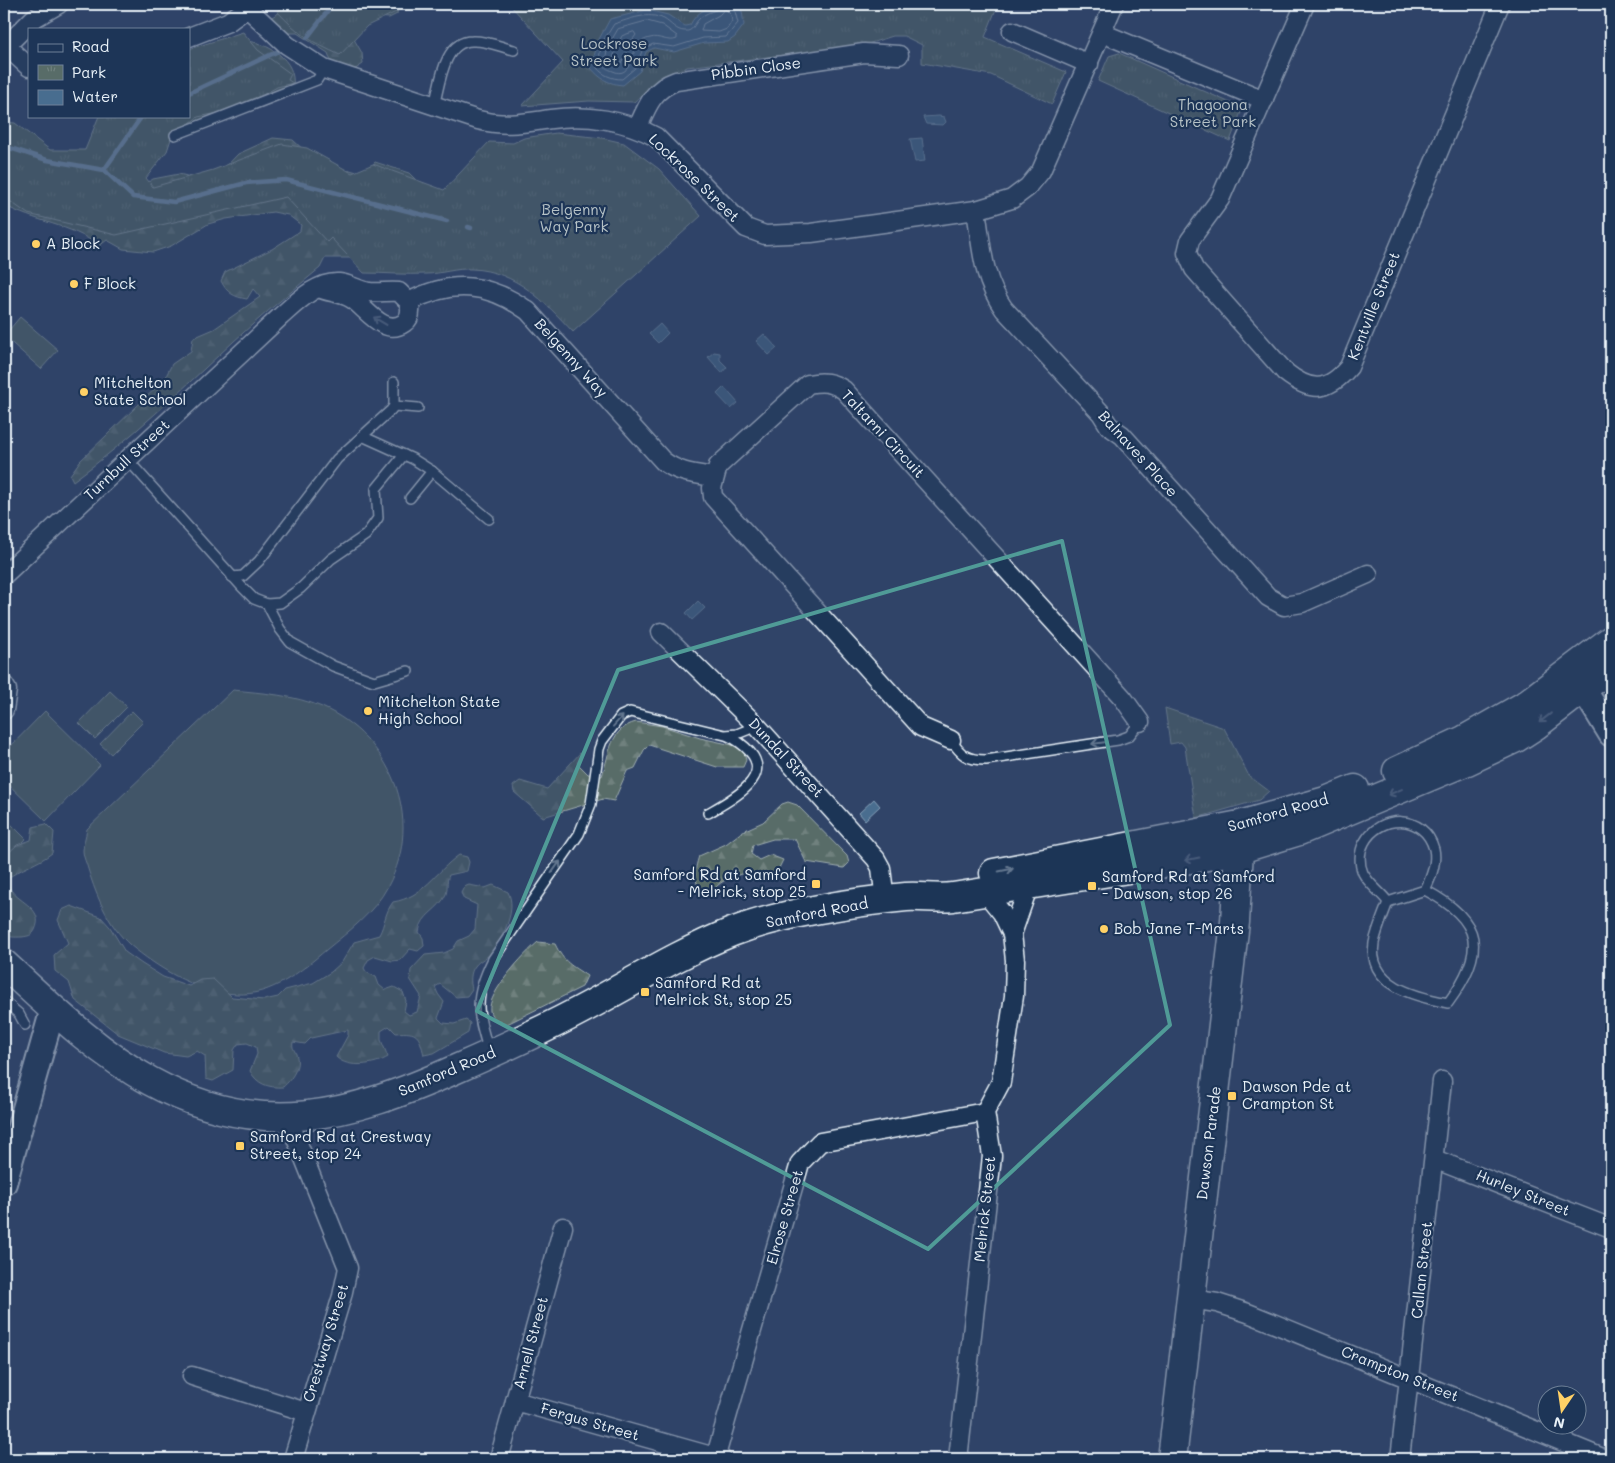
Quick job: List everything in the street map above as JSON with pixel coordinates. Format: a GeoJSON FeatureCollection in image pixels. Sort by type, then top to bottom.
{"type":"FeatureCollection","features":[{"type":"Feature","properties":{"kind":"main road","name":"Samford Road"},"geometry":{"type":"LineString","coordinates":[[897,899],[934,884],[1240,837],[1334,818],[1483,754],[1536,725],[1578,680],[1611,640]]}},
{"type":"Feature","properties":{"kind":"main road","name":"Samford Road"},"geometry":{"type":"LineString","coordinates":[[1578,680],[1611,667]]}},
{"type":"Feature","properties":{"kind":"main road","name":"Samford Road"},"geometry":{"type":"LineString","coordinates":[[4,964],[53,1009],[108,1055],[164,1089],[199,1102],[235,1112],[287,1116],[318,1115],[354,1108],[414,1087],[490,1054],[553,1024],[734,931],[784,916],[897,899],[936,899],[1171,863],[1240,837]]}},
{"type":"Feature","properties":{"kind":"main road","name":"Dawson Parade"},"geometry":{"type":"LineString","coordinates":[[1172,1459],[1235,922],[1240,837]]}},
{"type":"Feature","properties":{"kind":"street"},"geometry":{"type":"LineString","coordinates":[[28,66],[5,47],[33,20],[59,4]]}},
{"type":"Feature","properties":{"kind":"street","name":"Lockrose Street"},"geometry":{"type":"LineString","coordinates":[[245,6],[271,32],[324,69],[434,106],[498,125],[520,125],[552,119],[598,118],[638,127],[656,137],[746,228],[765,235],[811,233],[976,210],[1012,199],[1028,187],[1041,171],[1114,4]]}},
{"type":"Feature","properties":{"kind":"street","name":"Kentville Street"},"geometry":{"type":"LineString","coordinates":[[1305,4],[1220,199],[1190,240],[1187,252],[1194,270],[1285,372],[1300,384],[1319,388],[1338,380],[1348,368],[1500,4]]}},
{"type":"Feature","properties":{"kind":"street"},"geometry":{"type":"LineString","coordinates":[[190,37],[228,22],[245,6]]}},
{"type":"Feature","properties":{"kind":"street"},"geometry":{"type":"LineString","coordinates":[[1012,32],[1089,64]]}},
{"type":"Feature","properties":{"kind":"street"},"geometry":{"type":"LineString","coordinates":[[1102,33],[1264,100]]}},
{"type":"Feature","properties":{"kind":"street","name":"Pibbin Close"},"geometry":{"type":"LineString","coordinates":[[638,127],[649,104],[662,86],[676,81],[864,54],[899,55]]}},
{"type":"Feature","properties":{"kind":"street","name":"Balnaves Place"},"geometry":{"type":"LineString","coordinates":[[976,210],[986,275],[993,293],[1004,309],[1101,413],[1109,426],[1122,435],[1268,597],[1284,606],[1302,603],[1368,574]]}},
{"type":"Feature","properties":{"kind":"street","name":"Turnbull Street"},"geometry":{"type":"LineString","coordinates":[[4,575],[280,317],[309,293],[338,283],[367,292],[400,292],[410,302]]}},
{"type":"Feature","properties":{"kind":"street","name":"Belgenny Way"},"geometry":{"type":"LineString","coordinates":[[410,302],[444,288],[469,286],[509,297],[528,311],[663,460],[676,470],[686,474],[714,477]]}},
{"type":"Feature","properties":{"kind":"street"},"geometry":{"type":"LineString","coordinates":[[320,288],[339,292],[353,300],[376,319],[389,326],[397,326],[408,319],[410,302]]}},
{"type":"Feature","properties":{"kind":"street","name":"Taltarni Circuit"},"geometry":{"type":"LineString","coordinates":[[951,740],[921,727],[713,496],[714,477],[718,466],[808,384],[818,382],[833,383],[844,390],[1123,698],[1140,722]]}},
{"type":"Feature","properties":{"kind":"street","name":"Dundal Street"},"geometry":{"type":"LineString","coordinates":[[661,632],[757,726],[876,859],[897,899]]}},
{"type":"Feature","properties":{"kind":"street"},"geometry":{"type":"LineString","coordinates":[[1578,680],[1611,734]]}},
{"type":"Feature","properties":{"kind":"street"},"geometry":{"type":"LineString","coordinates":[[4,685],[7,690],[4,710]]}},
{"type":"Feature","properties":{"kind":"street"},"geometry":{"type":"LineString","coordinates":[[1012,934],[1028,885]]}},
{"type":"Feature","properties":{"kind":"street"},"geometry":{"type":"LineString","coordinates":[[984,892],[1002,913],[1012,934],[1015,980],[1001,1082],[985,1112]]}},
{"type":"Feature","properties":{"kind":"street"},"geometry":{"type":"LineString","coordinates":[[4,1183],[53,1009]]}},
{"type":"Feature","properties":{"kind":"street","name":"Callan Street"},"geometry":{"type":"LineString","coordinates":[[1400,1459],[1442,1081]]}},
{"type":"Feature","properties":{"kind":"street","name":"Elrose Street"},"geometry":{"type":"LineString","coordinates":[[717,1459],[800,1163],[820,1142],[985,1112]]}},
{"type":"Feature","properties":{"kind":"street","name":"Melrick Street"},"geometry":{"type":"LineString","coordinates":[[958,1459],[992,1156],[985,1112]]}},
{"type":"Feature","properties":{"kind":"street","name":"Crestway Street"},"geometry":{"type":"LineString","coordinates":[[287,1116],[348,1268],[342,1296],[293,1459]]}},
{"type":"Feature","properties":{"kind":"street","name":"Hurley Street"},"geometry":{"type":"LineString","coordinates":[[1434,1158],[1611,1228]]}},
{"type":"Feature","properties":{"kind":"street","name":"Arnell Street"},"geometry":{"type":"LineString","coordinates":[[499,1459],[563,1227]]}},
{"type":"Feature","properties":{"kind":"street","name":"Crampton Street"},"geometry":{"type":"LineString","coordinates":[[1192,1299],[1216,1303],[1248,1313],[1605,1459]]}},
{"type":"Feature","properties":{"kind":"street"},"geometry":{"type":"LineString","coordinates":[[192,1376],[306,1412]]}},
{"type":"Feature","properties":{"kind":"street","name":"Fergus Street"},"geometry":{"type":"LineString","coordinates":[[515,1401],[717,1459]]}},
{"type":"Feature","properties":{"kind":"lane"},"geometry":{"type":"LineString","coordinates":[[434,106],[446,60],[460,44],[477,41],[514,50]]}},
{"type":"Feature","properties":{"kind":"lane"},"geometry":{"type":"LineString","coordinates":[[175,136],[317,80],[324,69]]}},
{"type":"Feature","properties":{"kind":"lane"},"geometry":{"type":"LineString","coordinates":[[232,576],[243,576],[259,561],[337,459],[394,406],[394,382]]}},
{"type":"Feature","properties":{"kind":"lane"},"geometry":{"type":"LineString","coordinates":[[394,406],[418,408]]}},
{"type":"Feature","properties":{"kind":"lane"},"geometry":{"type":"LineString","coordinates":[[362,436],[404,454],[432,471],[489,519]]}},
{"type":"Feature","properties":{"kind":"lane"},"geometry":{"type":"LineString","coordinates":[[128,460],[254,599],[267,604],[280,603],[301,588],[331,559],[366,535],[378,518],[376,489],[404,454]]}},
{"type":"Feature","properties":{"kind":"lane"},"geometry":{"type":"LineString","coordinates":[[410,498],[432,471]]}},
{"type":"Feature","properties":{"kind":"lane"},"geometry":{"type":"LineString","coordinates":[[267,604],[280,629],[290,642],[332,666],[374,681],[408,671]]}},
{"type":"Feature","properties":{"kind":"lane"},"geometry":{"type":"LineString","coordinates":[[490,1054],[478,1016],[482,980],[493,959],[579,834],[591,804],[599,749],[621,716],[630,712],[725,735],[742,743],[754,757],[756,772],[748,785],[734,798],[708,813]]}},
{"type":"Feature","properties":{"kind":"lane","name":"Taltarni Circuit"},"geometry":{"type":"LineString","coordinates":[[951,740],[961,755],[971,760],[986,760],[1118,740],[1129,736],[1140,722]]}},
{"type":"Feature","properties":{"kind":"lane"},"geometry":{"type":"LineString","coordinates":[[725,735],[737,734],[757,726]]}},
{"type":"Feature","properties":{"kind":"lane"},"geometry":{"type":"LineString","coordinates":[[1388,902],[1381,891],[1370,883],[1363,872],[1360,860],[1362,848],[1368,835],[1382,824],[1398,821],[1414,824],[1423,830],[1430,840],[1434,851],[1434,862],[1425,890]]}},
{"type":"Feature","properties":{"kind":"lane"},"geometry":{"type":"LineString","coordinates":[[1425,890],[1452,906],[1463,916],[1471,930],[1474,944],[1473,959],[1468,971],[1448,1003],[1408,994],[1394,987],[1383,976],[1375,961],[1374,946],[1388,902],[1425,890]]}},
{"type":"Feature","properties":{"kind":"lane"},"geometry":{"type":"LineString","coordinates":[[4,1001],[19,1014],[25,1025]]}},
{"type":"Feature","properties":{"kind":"highlighted area"},"geometry":{"type":"Polygon","coordinates":[[[1062,541],[1170,1025],[928,1249],[477,1011],[618,670],[1062,541]]]}},
{"type":"Feature","properties":{"kind":"green space"},"geometry":{"type":"Polygon","coordinates":[[[285,4],[400,4],[398,11],[367,26],[340,55],[313,42],[291,25],[277,11],[286,7],[285,4]]]}},
{"type":"Feature","properties":{"kind":"green space"},"geometry":{"type":"Polygon","coordinates":[[[286,4],[399,4],[397,14],[389,18],[377,17],[351,34],[362,53],[363,64],[351,72],[332,64],[328,53],[297,33],[278,33],[270,18],[284,10],[286,4]]]}},
{"type":"Feature","properties":{"kind":"green space","name":"Lockrose Street Park"},"geometry":{"type":"Polygon","coordinates":[[[509,4],[998,4],[985,37],[1066,72],[1052,104],[991,75],[922,63],[922,45],[904,36],[893,36],[864,45],[687,67],[654,84],[634,102],[589,101],[522,106],[563,62],[509,4]]]}},
{"type":"Feature","properties":{"kind":"green space","name":"Belgenny Way Park"},"geometry":{"type":"Polygon","coordinates":[[[243,32],[258,50],[291,74],[288,80],[293,83],[277,87],[238,109],[198,117],[182,129],[174,130],[167,151],[146,178],[153,187],[213,170],[282,144],[307,148],[352,173],[373,164],[444,190],[489,142],[513,143],[524,138],[556,133],[602,138],[624,143],[659,169],[701,216],[573,332],[552,310],[528,290],[502,275],[488,271],[466,269],[426,274],[364,273],[331,238],[327,242],[286,197],[116,235],[28,214],[4,197],[4,122],[15,123],[50,150],[85,150],[98,118],[190,118],[190,49],[243,32]]]}},
{"type":"Feature","properties":{"kind":"green space"},"geometry":{"type":"Polygon","coordinates":[[[243,40],[262,45],[279,54],[286,61],[293,77],[293,87],[177,132],[163,133],[142,186],[153,179],[179,174],[199,179],[215,178],[238,154],[273,138],[293,140],[306,152],[340,175],[350,170],[364,174],[375,162],[409,173],[421,185],[354,258],[325,258],[320,268],[244,332],[115,449],[73,481],[70,475],[80,461],[164,380],[172,364],[191,351],[193,338],[214,329],[260,297],[253,289],[247,299],[231,294],[221,281],[225,272],[272,249],[300,231],[301,225],[288,215],[273,212],[226,219],[208,224],[171,246],[153,252],[123,249],[107,240],[99,246],[77,233],[4,205],[4,135],[58,159],[183,118],[190,118],[190,115],[243,40]]]}},
{"type":"Feature","properties":{"kind":"green space","name":"Thagoona Street Park"},"geometry":{"type":"Polygon","coordinates":[[[1119,53],[1235,105],[1241,112],[1230,141],[1098,81],[1109,56],[1119,53]]]}},
{"type":"Feature","properties":{"kind":"green space"},"geometry":{"type":"Polygon","coordinates":[[[20,317],[58,350],[41,369],[4,336],[20,317]]]}},
{"type":"Feature","properties":{"kind":"green space"},"geometry":{"type":"Polygon","coordinates":[[[233,690],[278,695],[311,703],[346,721],[366,738],[383,759],[394,782],[401,807],[403,834],[399,860],[388,886],[376,905],[343,936],[296,974],[274,986],[250,994],[223,992],[196,985],[170,973],[135,949],[118,933],[105,913],[83,851],[87,829],[233,690]]]}},
{"type":"Feature","properties":{"kind":"green space"},"geometry":{"type":"Polygon","coordinates":[[[110,691],[127,707],[95,739],[79,723],[110,691]]]}},
{"type":"Feature","properties":{"kind":"green space"},"geometry":{"type":"Polygon","coordinates":[[[1165,708],[1224,728],[1249,776],[1269,791],[1259,800],[1196,818],[1185,747],[1181,742],[1170,744],[1165,708]]]}},
{"type":"Feature","properties":{"kind":"green space"},"geometry":{"type":"Polygon","coordinates":[[[45,711],[100,765],[46,821],[4,780],[4,753],[45,711]]]}},
{"type":"Feature","properties":{"kind":"green space"},"geometry":{"type":"Polygon","coordinates":[[[132,711],[143,722],[111,754],[100,744],[132,711]]]}},
{"type":"Feature","properties":{"kind":"green space"},"geometry":{"type":"Polygon","coordinates":[[[636,722],[662,726],[700,738],[733,745],[744,752],[746,760],[743,767],[717,767],[649,745],[644,750],[635,768],[627,771],[614,801],[603,799],[543,817],[514,792],[513,786],[520,781],[547,789],[582,751],[577,763],[588,774],[602,776],[609,750],[616,736],[627,725],[636,722]]]}},
{"type":"Feature","properties":{"kind":"green space"},"geometry":{"type":"Polygon","coordinates":[[[788,802],[797,805],[847,856],[849,863],[844,868],[806,862],[795,839],[773,839],[753,845],[751,854],[759,860],[770,855],[783,860],[775,876],[752,880],[744,873],[729,878],[710,894],[703,894],[695,876],[699,856],[726,844],[743,831],[763,822],[782,804],[788,802]]]}},
{"type":"Feature","properties":{"kind":"green space"},"geometry":{"type":"Polygon","coordinates":[[[4,817],[26,839],[4,861],[4,817]]]}},
{"type":"Feature","properties":{"kind":"green space"},"geometry":{"type":"Polygon","coordinates":[[[46,824],[54,832],[52,853],[7,879],[10,889],[30,907],[37,917],[35,930],[28,936],[9,936],[4,934],[4,857],[17,845],[31,840],[33,827],[46,824]]]}},
{"type":"Feature","properties":{"kind":"green space"},"geometry":{"type":"Polygon","coordinates":[[[459,855],[467,857],[469,862],[467,871],[449,875],[447,892],[440,904],[427,916],[420,926],[419,932],[423,938],[424,946],[418,951],[410,949],[400,960],[392,961],[375,956],[368,960],[364,968],[366,972],[376,977],[379,985],[385,990],[394,987],[403,992],[406,1001],[404,1011],[409,1015],[417,1012],[421,996],[410,979],[411,970],[425,955],[444,953],[453,949],[458,941],[469,936],[475,929],[477,905],[464,899],[461,893],[464,887],[469,885],[485,888],[493,885],[508,892],[511,906],[505,930],[493,951],[473,968],[471,977],[472,989],[467,996],[456,997],[440,984],[435,987],[444,1002],[438,1018],[443,1023],[454,1024],[466,1020],[470,1023],[468,1033],[434,1053],[424,1055],[421,1043],[416,1036],[409,1033],[396,1033],[389,1026],[381,1031],[381,1040],[388,1057],[369,1064],[347,1063],[336,1057],[348,1035],[348,1030],[311,1038],[305,1044],[293,1042],[297,1059],[296,1068],[290,1080],[283,1087],[272,1087],[256,1079],[250,1071],[257,1054],[256,1047],[247,1043],[238,1044],[234,1050],[233,1070],[213,1081],[206,1079],[205,1056],[197,1051],[186,1056],[164,1053],[118,1034],[75,1000],[69,982],[55,971],[54,955],[68,943],[58,920],[62,910],[71,906],[101,917],[110,927],[125,952],[163,977],[189,986],[200,980],[213,979],[232,997],[264,1000],[278,997],[285,990],[313,983],[331,972],[342,962],[354,942],[379,935],[393,902],[413,895],[459,855]]]}},
{"type":"Feature","properties":{"kind":"green space"},"geometry":{"type":"Polygon","coordinates":[[[538,942],[555,944],[565,960],[587,976],[582,987],[507,1024],[497,1020],[490,1011],[494,994],[516,964],[538,942]]]}},
{"type":"Feature","properties":{"kind":"water"},"geometry":{"type":"Polygon","coordinates":[[[722,4],[737,4],[742,11],[744,25],[735,37],[728,42],[704,43],[674,52],[654,48],[646,52],[640,71],[623,85],[605,80],[591,68],[598,41],[610,19],[647,10],[668,15],[685,26],[690,25],[703,10],[722,4]]]}},
{"type":"Feature","properties":{"kind":"water"},"geometry":{"type":"Polygon","coordinates":[[[923,117],[944,117],[946,122],[943,125],[926,124],[923,117]]]}},
{"type":"Feature","properties":{"kind":"water"},"geometry":{"type":"Polygon","coordinates":[[[922,138],[925,161],[915,162],[910,139],[922,138]]]}},
{"type":"Feature","properties":{"kind":"water"},"geometry":{"type":"Polygon","coordinates":[[[660,324],[668,333],[658,343],[649,334],[660,324]]]}},
{"type":"Feature","properties":{"kind":"water"},"geometry":{"type":"Polygon","coordinates":[[[764,334],[777,348],[769,355],[756,341],[764,334]]]}},
{"type":"Feature","properties":{"kind":"water"},"geometry":{"type":"Polygon","coordinates":[[[714,352],[720,353],[720,360],[727,367],[722,373],[708,357],[714,352]]]}},
{"type":"Feature","properties":{"kind":"water"},"geometry":{"type":"Polygon","coordinates":[[[724,387],[738,403],[731,409],[717,394],[724,387]]]}},
{"type":"Feature","properties":{"kind":"water"},"geometry":{"type":"Polygon","coordinates":[[[698,601],[705,608],[692,620],[686,613],[698,601]]]}},
{"type":"Feature","properties":{"kind":"water"},"geometry":{"type":"Polygon","coordinates":[[[874,799],[880,806],[865,820],[859,813],[874,799]]]}},
{"type":"Feature","properties":{"kind":"waterway"},"geometry":{"type":"LineString","coordinates":[[307,38],[333,4]]}},
{"type":"Feature","properties":{"kind":"waterway"},"geometry":{"type":"LineString","coordinates":[[190,93],[285,48]]}},
{"type":"Feature","properties":{"kind":"waterway"},"geometry":{"type":"LineString","coordinates":[[4,146],[47,160],[104,170],[141,118]]}},
{"type":"Feature","properties":{"kind":"waterway"},"geometry":{"type":"LineString","coordinates":[[104,170],[133,197],[174,202],[246,183],[286,180],[447,221]]}},
{"type":"Feature","properties":{"kind":"place","name":"A Block"},"geometry":{"type":"Point","coordinates":[36,244]}},
{"type":"Feature","properties":{"kind":"place","name":"F Block"},"geometry":{"type":"Point","coordinates":[74,284]}},
{"type":"Feature","properties":{"kind":"place","name":"Mitchelton State School"},"geometry":{"type":"Point","coordinates":[84,392]}},
{"type":"Feature","properties":{"kind":"place","name":"Mitchelton State High School"},"geometry":{"type":"Point","coordinates":[368,711]}},
{"type":"Feature","properties":{"kind":"place","name":"Samford Rd at Samford - Melrick, stop 25"},"geometry":{"type":"Point","coordinates":[816,884]}},
{"type":"Feature","properties":{"kind":"place","name":"Samford Rd at Samford - Dawson, stop 26"},"geometry":{"type":"Point","coordinates":[1092,886]}},
{"type":"Feature","properties":{"kind":"place","name":"Bob Jane T-Marts"},"geometry":{"type":"Point","coordinates":[1104,929]}},
{"type":"Feature","properties":{"kind":"place","name":"Samford Rd at Melrick St, stop 25"},"geometry":{"type":"Point","coordinates":[645,992]}},
{"type":"Feature","properties":{"kind":"place","name":"Dawson Pde at Crampton St"},"geometry":{"type":"Point","coordinates":[1232,1096]}},
{"type":"Feature","properties":{"kind":"place","name":"Samford Rd at Crestway Street, stop 24"},"geometry":{"type":"Point","coordinates":[240,1146]}}]}
